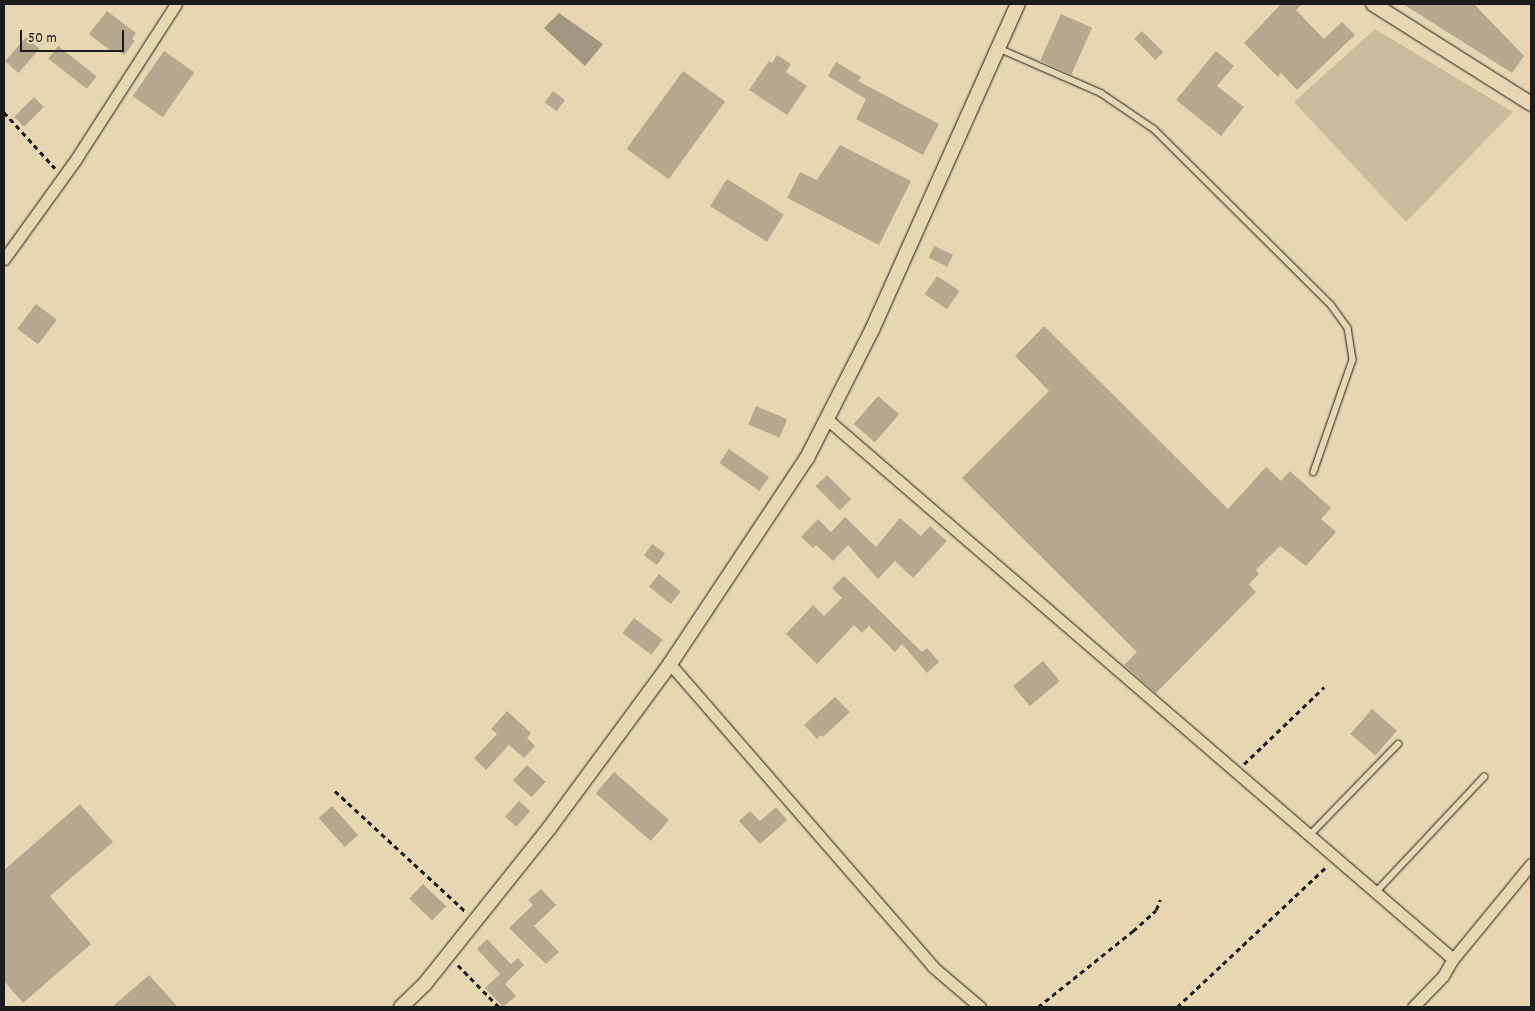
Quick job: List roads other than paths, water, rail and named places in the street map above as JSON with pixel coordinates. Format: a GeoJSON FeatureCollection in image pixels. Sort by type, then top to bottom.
{"type":"FeatureCollection","features":[{"type":"Feature","properties":{"kind":"street"},"geometry":{"type":"LineString","coordinates":[[4,259],[63,178],[176,4]]}},
{"type":"Feature","properties":{"kind":"street"},"geometry":{"type":"LineString","coordinates":[[401,1007],[447,955],[550,827],[670,664],[807,458],[828,420],[872,330],[1018,4]]}},
{"type":"Feature","properties":{"kind":"street"},"geometry":{"type":"LineString","coordinates":[[1373,4],[1531,104]]}},
{"type":"Feature","properties":{"kind":"street"},"geometry":{"type":"LineString","coordinates":[[828,420],[1235,773],[1453,959]]}},
{"type":"Feature","properties":{"kind":"street"},"geometry":{"type":"LineString","coordinates":[[670,664],[933,967],[980,1007]]}},
{"type":"Feature","properties":{"kind":"street"},"geometry":{"type":"LineString","coordinates":[[1413,1007],[1443,976],[1453,959],[1531,864]]}},
{"type":"Feature","properties":{"kind":"lane"},"geometry":{"type":"LineString","coordinates":[[998,48],[1101,93],[1154,129],[1332,306],[1348,328],[1353,360],[1314,472]]}},
{"type":"Feature","properties":{"kind":"lane"},"geometry":{"type":"LineString","coordinates":[[1309,836],[1398,744]]}},
{"type":"Feature","properties":{"kind":"lane"},"geometry":{"type":"LineString","coordinates":[[1376,892],[1484,777]]}}]}
